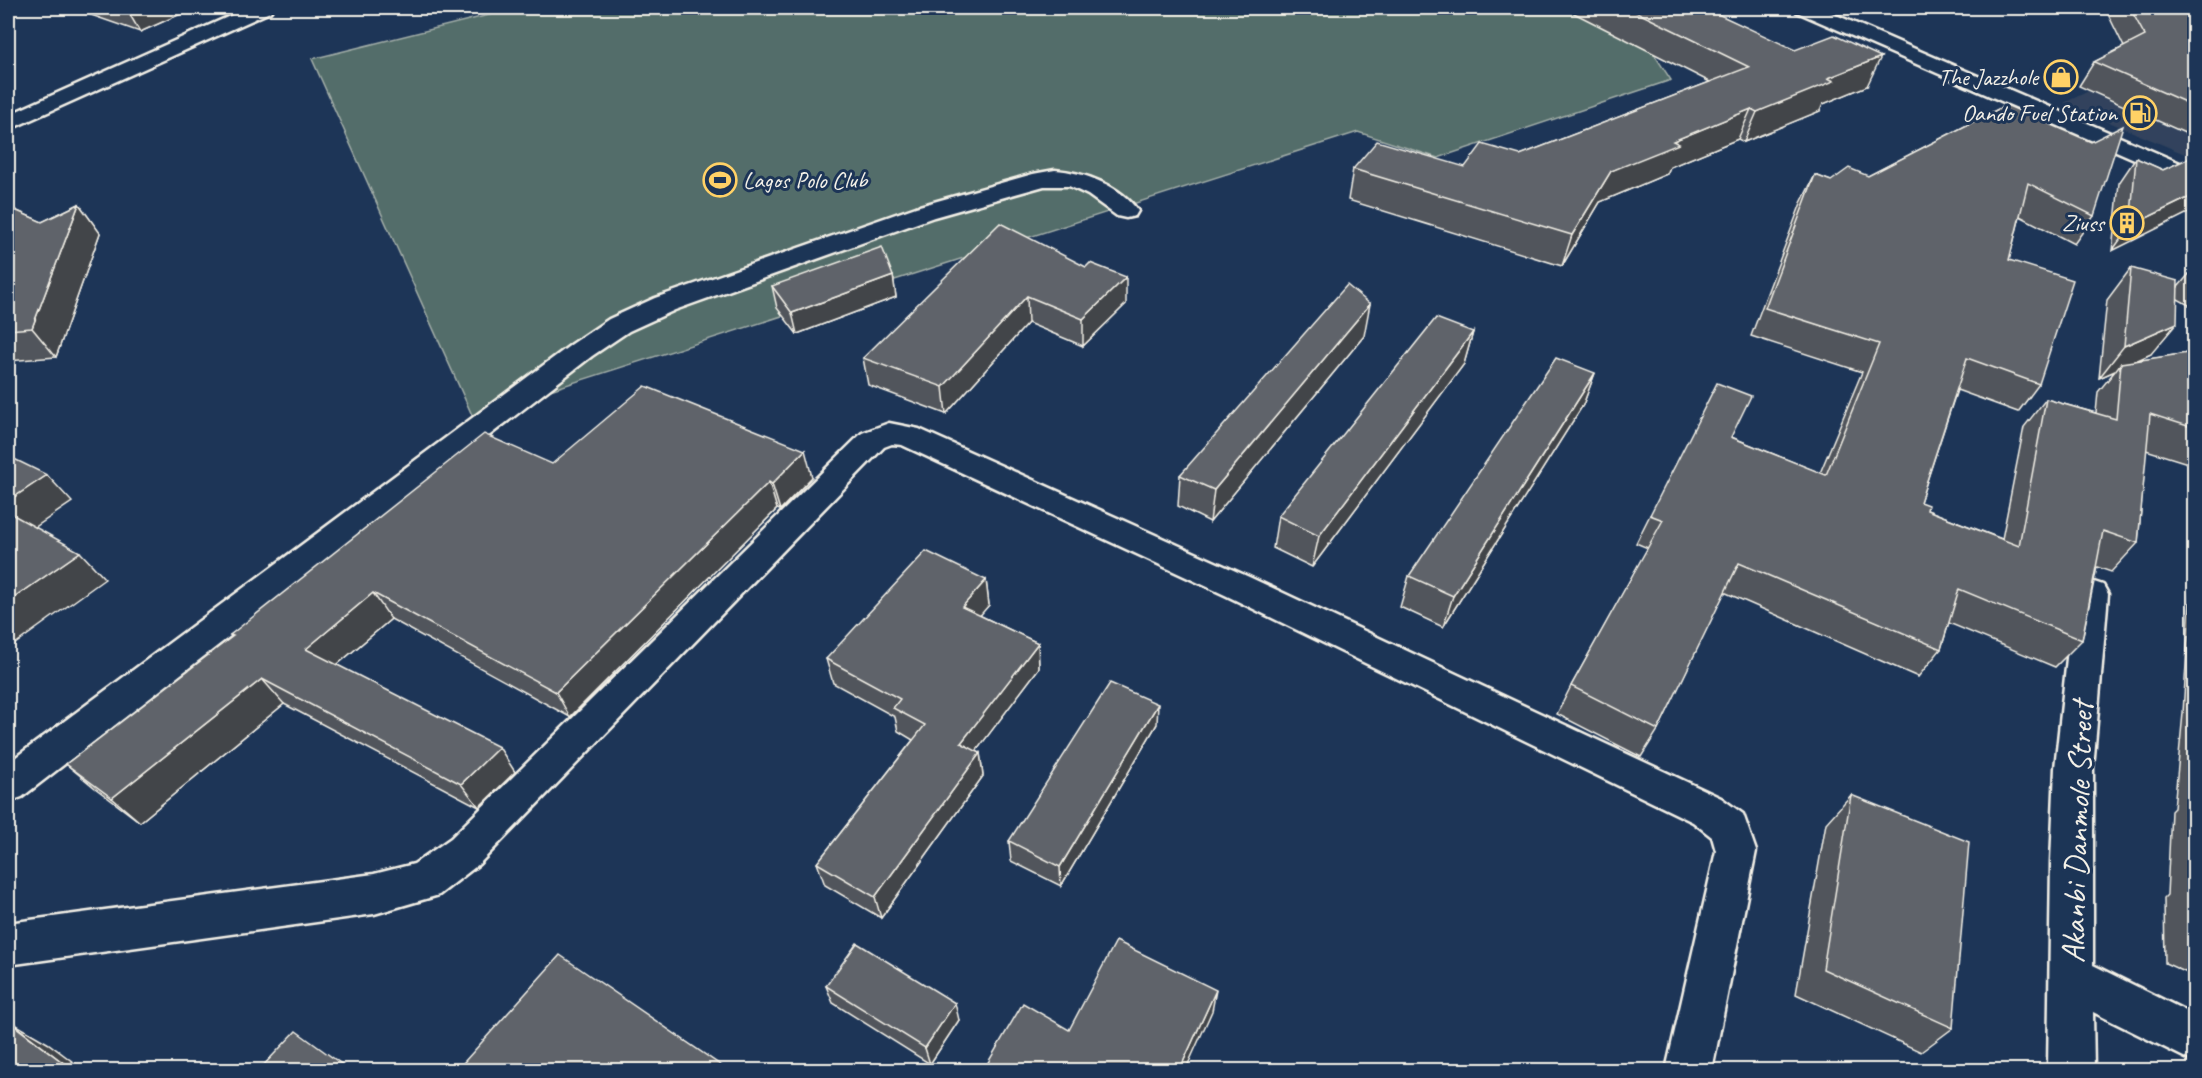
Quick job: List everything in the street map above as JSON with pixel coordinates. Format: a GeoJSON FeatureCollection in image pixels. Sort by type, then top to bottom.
{"type":"FeatureCollection","features":[{"type":"Feature","properties":{"kind":"street"},"geometry":{"type":"LineString","coordinates":[[8,123],[263,8]]}},
{"type":"Feature","properties":{"kind":"street"},"geometry":{"type":"LineString","coordinates":[[1803,8],[2194,178]]}},
{"type":"Feature","properties":{"kind":"street"},"geometry":{"type":"LineString","coordinates":[[1835,8],[2194,163]]}},
{"type":"Feature","properties":{"kind":"street"},"geometry":{"type":"LineString","coordinates":[[8,785],[582,350],[619,325],[665,304],[925,212],[1042,179],[1056,176],[1074,178],[1126,211]]}},
{"type":"Feature","properties":{"kind":"street"},"geometry":{"type":"LineString","coordinates":[[8,944],[374,894],[424,881],[465,851],[873,440],[889,433],[908,436],[1237,586],[1707,810],[1729,827],[1736,851],[1689,1071]]}},
{"type":"Feature","properties":{"kind":"street","name":"Akanbi Danmole Street"},"geometry":{"type":"LineString","coordinates":[[2071,1071],[2071,862],[2074,768],[2091,594]]}},
{"type":"Feature","properties":{"kind":"street"},"geometry":{"type":"LineString","coordinates":[[2072,978],[2194,1039]]}},
{"type":"Feature","properties":{"kind":"shaded area","name":"Oando Fuel Station"},"geometry":{"type":"Polygon","coordinates":[[[2165,54],[2194,66],[2194,158],[2064,103],[2165,54]]]}},
{"type":"Feature","properties":{"kind":"green space","name":"Lagos Polo Club"},"geometry":{"type":"Polygon","coordinates":[[[517,8],[1624,8],[1671,80],[1438,158],[1358,132],[472,415],[312,59],[517,8]]]}},
{"type":"Feature","properties":{"kind":"building"},"geometry":{"type":"Polygon","coordinates":[[[1628,8],[1705,8],[1795,50],[1834,35],[1881,57],[1828,78],[1834,81],[1757,112],[1751,109],[1673,141],[1679,144],[1611,171],[1572,235],[1353,169],[1377,141],[1465,167],[1482,144],[1520,155],[1749,67],[1628,8]]]}},
{"type":"Feature","properties":{"kind":"building"},"geometry":{"type":"Polygon","coordinates":[[[2130,8],[2194,8],[2194,106],[2094,62],[2145,36],[2130,8]]]}},
{"type":"Feature","properties":{"kind":"building"},"geometry":{"type":"Polygon","coordinates":[[[2006,105],[2091,142],[2123,126],[2094,216],[2028,183],[2009,260],[2073,280],[2039,384],[1967,358],[1920,502],[1928,505],[1927,510],[2019,546],[2046,399],[2116,419],[2121,363],[2194,352],[2194,428],[2150,414],[2138,543],[2103,531],[2082,640],[1959,589],[1941,649],[1739,563],[1658,730],[1571,686],[1663,520],[1650,515],[1717,383],[1751,396],[1731,437],[1826,475],[1879,344],[1765,308],[1815,175],[1831,181],[1849,168],[1868,176],[2006,105]]]}},
{"type":"Feature","properties":{"kind":"building"},"geometry":{"type":"Polygon","coordinates":[[[2194,156],[2194,195],[2130,226],[2136,158],[2163,170],[2194,156]]]}},
{"type":"Feature","properties":{"kind":"building"},"geometry":{"type":"Polygon","coordinates":[[[79,204],[32,328],[8,330],[8,207],[42,222],[79,204]]]}},
{"type":"Feature","properties":{"kind":"building"},"geometry":{"type":"Polygon","coordinates":[[[1000,223],[1086,267],[1090,263],[1126,277],[1083,319],[1027,296],[943,387],[863,358],[1000,223]]]}},
{"type":"Feature","properties":{"kind":"building"},"geometry":{"type":"Polygon","coordinates":[[[882,247],[893,276],[792,313],[772,286],[882,247]]]}},
{"type":"Feature","properties":{"kind":"building"},"geometry":{"type":"Polygon","coordinates":[[[2131,268],[2178,281],[2177,323],[2124,346],[2131,268]]]}},
{"type":"Feature","properties":{"kind":"building"},"geometry":{"type":"Polygon","coordinates":[[[1347,285],[1370,304],[1214,490],[1180,475],[1347,285]]]}},
{"type":"Feature","properties":{"kind":"building"},"geometry":{"type":"Polygon","coordinates":[[[1436,318],[1473,332],[1319,536],[1278,516],[1436,318]]]}},
{"type":"Feature","properties":{"kind":"building"},"geometry":{"type":"Polygon","coordinates":[[[1556,358],[1595,373],[1453,596],[1409,576],[1556,358]]]}},
{"type":"Feature","properties":{"kind":"building"},"geometry":{"type":"Polygon","coordinates":[[[645,386],[805,450],[772,484],[769,482],[556,692],[373,593],[306,649],[499,747],[461,784],[262,679],[112,798],[66,764],[233,636],[230,635],[484,434],[552,464],[645,386]]]}},
{"type":"Feature","properties":{"kind":"building"},"geometry":{"type":"Polygon","coordinates":[[[8,456],[47,475],[8,501],[8,456]]]}},
{"type":"Feature","properties":{"kind":"building"},"geometry":{"type":"Polygon","coordinates":[[[8,512],[80,552],[8,602],[8,512]]]}},
{"type":"Feature","properties":{"kind":"building"},"geometry":{"type":"Polygon","coordinates":[[[926,551],[986,580],[962,607],[1038,643],[961,743],[980,753],[875,897],[817,863],[925,725],[893,708],[900,699],[826,659],[926,551]]]}},
{"type":"Feature","properties":{"kind":"building"},"geometry":{"type":"Polygon","coordinates":[[[1110,683],[1158,704],[1060,867],[1009,841],[1110,683]]]}},
{"type":"Feature","properties":{"kind":"building"},"geometry":{"type":"Polygon","coordinates":[[[1851,795],[1969,842],[1953,1028],[1823,969],[1851,795]]]}},
{"type":"Feature","properties":{"kind":"building"},"geometry":{"type":"Polygon","coordinates":[[[1116,941],[1216,990],[1179,1071],[983,1071],[1023,1003],[1069,1030],[1116,941]]]}},
{"type":"Feature","properties":{"kind":"building"},"geometry":{"type":"Polygon","coordinates":[[[857,943],[955,1003],[925,1048],[826,986],[857,943]]]}},
{"type":"Feature","properties":{"kind":"building"},"geometry":{"type":"Polygon","coordinates":[[[560,955],[729,1071],[456,1071],[560,955]]]}},
{"type":"Feature","properties":{"kind":"building"},"geometry":{"type":"Polygon","coordinates":[[[8,1021],[74,1071],[8,1071],[8,1021]]]}},
{"type":"Feature","properties":{"kind":"building"},"geometry":{"type":"Polygon","coordinates":[[[296,1031],[351,1071],[258,1071],[296,1031]]]}},
{"type":"Feature","properties":{"kind":"place","name":"The Jazzhole"},"geometry":{"type":"Point","coordinates":[2061,77]}},
{"type":"Feature","properties":{"kind":"place","name":"Oando Fuel Station"},"geometry":{"type":"Point","coordinates":[2140,113]}},
{"type":"Feature","properties":{"kind":"place","name":"Lagos Polo Club"},"geometry":{"type":"Point","coordinates":[720,180]}},
{"type":"Feature","properties":{"kind":"place","name":"Ziuss"},"geometry":{"type":"Point","coordinates":[2127,223]}}]}
